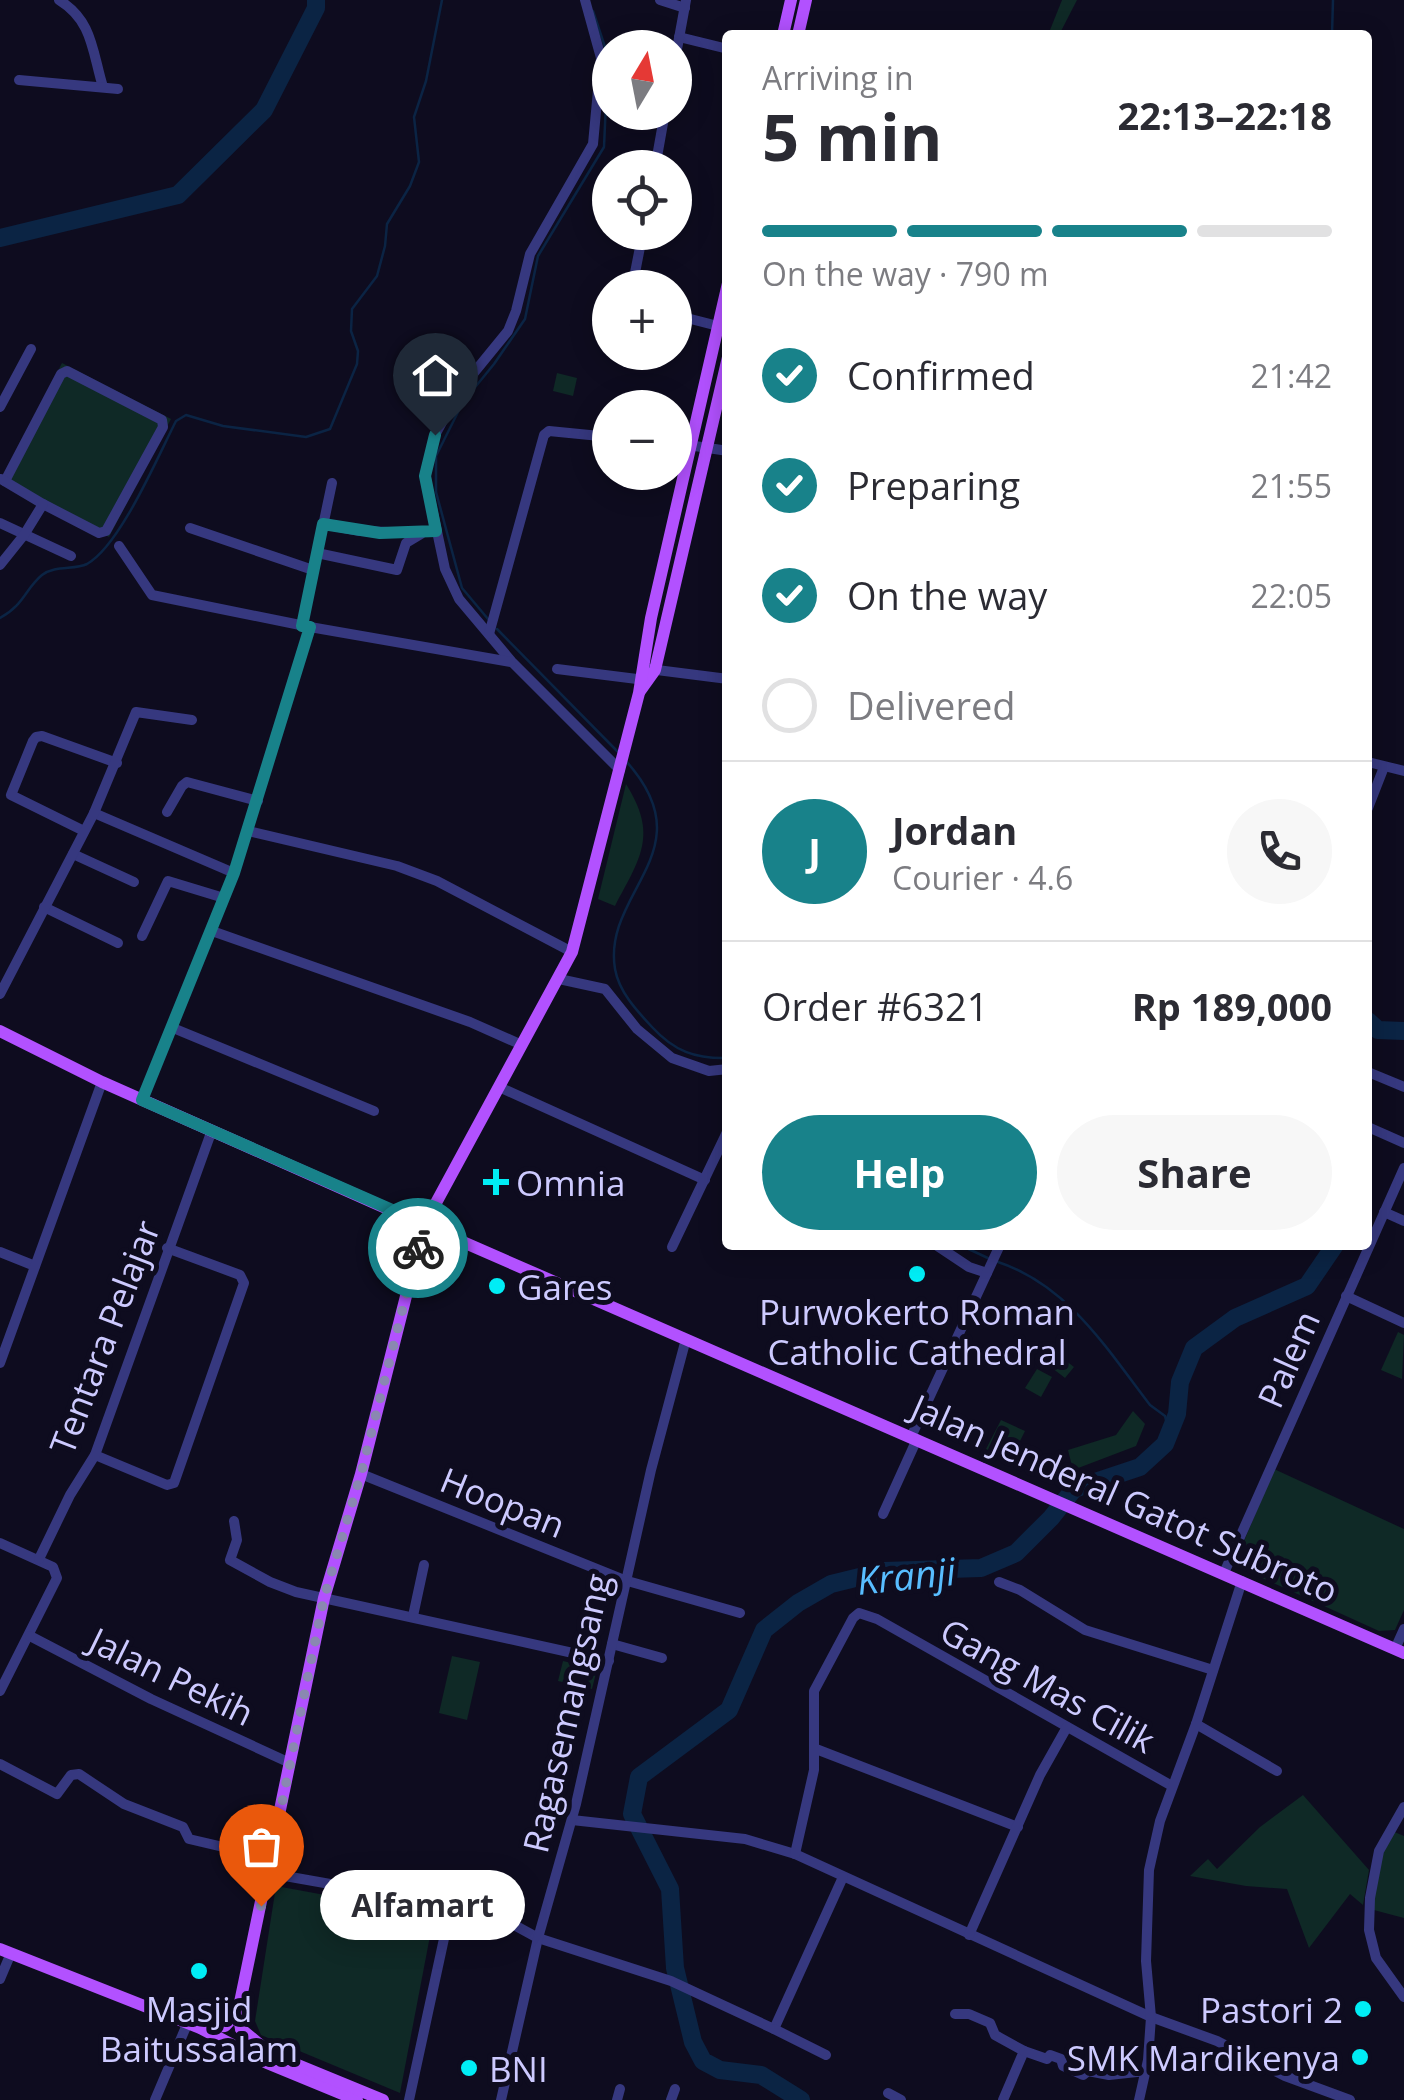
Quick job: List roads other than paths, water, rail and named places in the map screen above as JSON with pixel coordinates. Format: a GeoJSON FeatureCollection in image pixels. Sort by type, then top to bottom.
{"type":"FeatureCollection","features":[{"type":"Feature","properties":{"kind":"main road"},"geometry":{"type":"LineString","coordinates":[[784,30],[791,0]]}},
{"type":"Feature","properties":{"kind":"main road"},"geometry":{"type":"LineString","coordinates":[[799,30],[806,0]]}},
{"type":"Feature","properties":{"kind":"main road"},"geometry":{"type":"LineString","coordinates":[[692,445],[722,310]]}},
{"type":"Feature","properties":{"kind":"main road"},"geometry":{"type":"LineString","coordinates":[[383,2100],[271,2054],[240,2029],[238,2012],[324,1598],[361,1474],[424,1224],[572,952],[722,385]]}},
{"type":"Feature","properties":{"kind":"main road"},"geometry":{"type":"LineString","coordinates":[[645,678],[683,490]]}},
{"type":"Feature","properties":{"kind":"main road","name":"Jalan Jenderal Gatot Subroto"},"geometry":{"type":"LineString","coordinates":[[0,1030],[142,1100],[1400,1651]]}},
{"type":"Feature","properties":{"kind":"main road"},"geometry":{"type":"LineString","coordinates":[[6,1951],[218,2033],[240,2029]]}},
{"type":"Feature","properties":{"kind":"main road"},"geometry":{"type":"LineString","coordinates":[[198,2026],[225,2026],[238,2012]]}},
{"type":"Feature","properties":{"kind":"main road"},"geometry":{"type":"LineString","coordinates":[[198,2026],[267,2063],[357,2100]]}},
{"type":"Feature","properties":{"kind":"street"},"geometry":{"type":"LineString","coordinates":[[59,0],[78,12],[86,27],[103,87]]}},
{"type":"Feature","properties":{"kind":"street"},"geometry":{"type":"LineString","coordinates":[[584,0],[601,58],[593,144],[530,254],[508,331],[459,390],[435,435],[425,476],[450,583],[470,615],[492,625],[512,662],[620,768]]}},
{"type":"Feature","properties":{"kind":"street"},"geometry":{"type":"LineString","coordinates":[[660,0],[686,4],[680,30]]}},
{"type":"Feature","properties":{"kind":"street"},"geometry":{"type":"LineString","coordinates":[[692,40],[722,48]]}},
{"type":"Feature","properties":{"kind":"street"},"geometry":{"type":"LineString","coordinates":[[19,80],[118,89]]}},
{"type":"Feature","properties":{"kind":"street"},"geometry":{"type":"LineString","coordinates":[[692,319],[718,326]]}},
{"type":"Feature","properties":{"kind":"street"},"geometry":{"type":"LineString","coordinates":[[0,407],[31,349]]}},
{"type":"Feature","properties":{"kind":"street"},"geometry":{"type":"LineString","coordinates":[[67,371],[162,420],[163,427],[106,530],[99,533],[2,480],[61,374],[67,371]]}},
{"type":"Feature","properties":{"kind":"street"},"geometry":{"type":"LineString","coordinates":[[492,625],[544,435],[549,431],[592,435]]}},
{"type":"Feature","properties":{"kind":"street"},"geometry":{"type":"LineString","coordinates":[[692,445],[722,450]]}},
{"type":"Feature","properties":{"kind":"street"},"geometry":{"type":"LineString","coordinates":[[142,1100],[212,931],[258,801],[306,626],[316,553],[332,482]]}},
{"type":"Feature","properties":{"kind":"street"},"geometry":{"type":"LineString","coordinates":[[0,565],[43,504]]}},
{"type":"Feature","properties":{"kind":"street"},"geometry":{"type":"LineString","coordinates":[[0,523],[71,556]]}},
{"type":"Feature","properties":{"kind":"street"},"geometry":{"type":"LineString","coordinates":[[323,524],[380,533],[436,531]]}},
{"type":"Feature","properties":{"kind":"street"},"geometry":{"type":"LineString","coordinates":[[190,528],[313,570]]}},
{"type":"Feature","properties":{"kind":"street"},"geometry":{"type":"LineString","coordinates":[[316,553],[397,570],[406,543],[421,534]]}},
{"type":"Feature","properties":{"kind":"street"},"geometry":{"type":"LineString","coordinates":[[119,546],[152,594],[512,662]]}},
{"type":"Feature","properties":{"kind":"street"},"geometry":{"type":"LineString","coordinates":[[557,669],[645,678],[722,679]]}},
{"type":"Feature","properties":{"kind":"street"},"geometry":{"type":"LineString","coordinates":[[0,994],[94,813],[136,712],[192,720]]}},
{"type":"Feature","properties":{"kind":"street"},"geometry":{"type":"LineString","coordinates":[[84,831],[10,795],[33,741],[42,736],[117,763]]}},
{"type":"Feature","properties":{"kind":"street"},"geometry":{"type":"LineString","coordinates":[[1372,763],[1404,772]]}},
{"type":"Feature","properties":{"kind":"street"},"geometry":{"type":"LineString","coordinates":[[1372,798],[1384,767]]}},
{"type":"Feature","properties":{"kind":"street"},"geometry":{"type":"LineString","coordinates":[[168,812],[187,782],[258,801]]}},
{"type":"Feature","properties":{"kind":"street"},"geometry":{"type":"LineString","coordinates":[[94,813],[234,873]]}},
{"type":"Feature","properties":{"kind":"street"},"geometry":{"type":"LineString","coordinates":[[248,831],[398,866],[572,952]]}},
{"type":"Feature","properties":{"kind":"street"},"geometry":{"type":"LineString","coordinates":[[72,854],[134,882]]}},
{"type":"Feature","properties":{"kind":"street"},"geometry":{"type":"LineString","coordinates":[[142,936],[168,881],[224,898]]}},
{"type":"Feature","properties":{"kind":"street"},"geometry":{"type":"LineString","coordinates":[[44,907],[118,943]]}},
{"type":"Feature","properties":{"kind":"street"},"geometry":{"type":"LineString","coordinates":[[212,931],[470,1022],[522,1045]]}},
{"type":"Feature","properties":{"kind":"street"},"geometry":{"type":"LineString","coordinates":[[560,979],[605,989],[637,1029],[672,1058],[710,1070],[722,1069]]}},
{"type":"Feature","properties":{"kind":"street"},"geometry":{"type":"LineString","coordinates":[[173,1028],[374,1112]]}},
{"type":"Feature","properties":{"kind":"street"},"geometry":{"type":"LineString","coordinates":[[1372,1074],[1404,1087]]}},
{"type":"Feature","properties":{"kind":"street"},"geometry":{"type":"LineString","coordinates":[[0,1363],[102,1082]]}},
{"type":"Feature","properties":{"kind":"street"},"geometry":{"type":"LineString","coordinates":[[499,1087],[705,1180]]}},
{"type":"Feature","properties":{"kind":"street"},"geometry":{"type":"LineString","coordinates":[[1372,1128],[1404,1142]]}},
{"type":"Feature","properties":{"kind":"street","name":"Tentara Pelajar"},"geometry":{"type":"LineString","coordinates":[[40,1559],[70,1495],[95,1455],[212,1130]]}},
{"type":"Feature","properties":{"kind":"street"},"geometry":{"type":"LineString","coordinates":[[672,1247],[722,1143]]}},
{"type":"Feature","properties":{"kind":"street","name":"Palem"},"geometry":{"type":"LineString","coordinates":[[1372,1239],[1404,1168]]}},
{"type":"Feature","properties":{"kind":"street"},"geometry":{"type":"LineString","coordinates":[[1384,1212],[1404,1221]]}},
{"type":"Feature","properties":{"kind":"street"},"geometry":{"type":"LineString","coordinates":[[95,1455],[166,1485],[174,1483],[212,1374],[243,1278],[167,1248]]}},
{"type":"Feature","properties":{"kind":"street"},"geometry":{"type":"LineString","coordinates":[[944,1250],[969,1267],[988,1271]]}},
{"type":"Feature","properties":{"kind":"street"},"geometry":{"type":"LineString","coordinates":[[883,1514],[998,1250]]}},
{"type":"Feature","properties":{"kind":"street","name":"Palem"},"geometry":{"type":"LineString","coordinates":[[1224,1573],[1367,1250]]}},
{"type":"Feature","properties":{"kind":"street"},"geometry":{"type":"LineString","coordinates":[[0,1252],[35,1266]]}},
{"type":"Feature","properties":{"kind":"street"},"geometry":{"type":"LineString","coordinates":[[1346,1296],[1404,1323]]}},
{"type":"Feature","properties":{"kind":"street","name":"Ragasemangsang"},"geometry":{"type":"LineString","coordinates":[[501,2100],[538,1938],[572,1820],[624,1580],[686,1339]]}},
{"type":"Feature","properties":{"kind":"street","name":"Hoopan"},"geometry":{"type":"LineString","coordinates":[[361,1474],[624,1580],[740,1613]]}},
{"type":"Feature","properties":{"kind":"street"},"geometry":{"type":"LineString","coordinates":[[234,1521],[237,1540],[232,1562],[270,1582],[324,1598],[608,1661]]}},
{"type":"Feature","properties":{"kind":"street"},"geometry":{"type":"LineString","coordinates":[[0,1543],[40,1559],[53,1567],[57,1578],[0,1692]]}},
{"type":"Feature","properties":{"kind":"street"},"geometry":{"type":"LineString","coordinates":[[413,1616],[424,1565]]}},
{"type":"Feature","properties":{"kind":"street"},"geometry":{"type":"LineString","coordinates":[[1139,2100],[1146,2071],[1150,2018],[1146,1908],[1160,1821],[1242,1581]]}},
{"type":"Feature","properties":{"kind":"street"},"geometry":{"type":"LineString","coordinates":[[999,1582],[1030,1595],[1084,1630],[1213,1670]]}},
{"type":"Feature","properties":{"kind":"street","name":"Gang Mas Cilik"},"geometry":{"type":"LineString","coordinates":[[794,1854],[814,1770],[814,1690],[853,1618],[862,1612],[1172,1786]]}},
{"type":"Feature","properties":{"kind":"street"},"geometry":{"type":"LineString","coordinates":[[1400,1651],[1404,1629]]}},
{"type":"Feature","properties":{"kind":"street","name":"Jalan Pekih"},"geometry":{"type":"LineString","coordinates":[[30,1636],[151,1699],[290,1763]]}},
{"type":"Feature","properties":{"kind":"street"},"geometry":{"type":"LineString","coordinates":[[612,1644],[662,1658]]}},
{"type":"Feature","properties":{"kind":"street"},"geometry":{"type":"LineString","coordinates":[[1196,1724],[1277,1771]]}},
{"type":"Feature","properties":{"kind":"street"},"geometry":{"type":"LineString","coordinates":[[975,1937],[1040,1775],[1067,1727]]}},
{"type":"Feature","properties":{"kind":"street"},"geometry":{"type":"LineString","coordinates":[[816,1749],[1018,1828]]}},
{"type":"Feature","properties":{"kind":"street"},"geometry":{"type":"LineString","coordinates":[[0,1764],[57,1794],[70,1775],[79,1774],[124,1804],[183,1827],[189,1839],[271,1858]]}},
{"type":"Feature","properties":{"kind":"street"},"geometry":{"type":"LineString","coordinates":[[1404,1808],[1379,1850],[1369,1930],[1376,1958],[1404,1996]]}},
{"type":"Feature","properties":{"kind":"street"},"geometry":{"type":"LineString","coordinates":[[572,1820],[745,1839],[794,1854],[1150,2018],[1216,2041],[1311,2087],[1350,2100]]}},
{"type":"Feature","properties":{"kind":"street"},"geometry":{"type":"LineString","coordinates":[[268,1872],[516,1926],[538,1938],[691,1989],[826,2055]]}},
{"type":"Feature","properties":{"kind":"street"},"geometry":{"type":"LineString","coordinates":[[774,2029],[843,1877]]}},
{"type":"Feature","properties":{"kind":"street"},"geometry":{"type":"LineString","coordinates":[[409,2100],[450,1910]]}},
{"type":"Feature","properties":{"kind":"street"},"geometry":{"type":"LineString","coordinates":[[516,1926],[543,1922]]}},
{"type":"Feature","properties":{"kind":"street"},"geometry":{"type":"LineString","coordinates":[[0,1978],[6,1951]]}},
{"type":"Feature","properties":{"kind":"street"},"geometry":{"type":"LineString","coordinates":[[954,2014],[969,2014],[990,2024],[996,2035],[1024,2051],[1061,2059],[1063,2066],[1083,2075],[1088,2071],[1110,2075],[1146,2071]]}},
{"type":"Feature","properties":{"kind":"street"},"geometry":{"type":"LineString","coordinates":[[155,2100],[198,2026]]}},
{"type":"Feature","properties":{"kind":"street"},"geometry":{"type":"LineString","coordinates":[[1003,2100],[1024,2051]]}},
{"type":"Feature","properties":{"kind":"street"},"geometry":{"type":"LineString","coordinates":[[1308,2100],[1311,2087]]}},
{"type":"Feature","properties":{"kind":"street"},"geometry":{"type":"LineString","coordinates":[[888,2093],[901,2100]]}},
{"type":"Feature","properties":{"kind":"waterway"},"geometry":{"type":"LineString","coordinates":[[0,238],[178,195],[264,110],[316,8],[316,0]]}},
{"type":"Feature","properties":{"kind":"waterway"},"geometry":{"type":"LineString","coordinates":[[0,618],[15,607],[42,575],[87,564],[100,554],[125,520],[176,421],[186,415],[223,426],[306,437],[330,429],[357,364],[352,309],[377,276],[387,224],[410,186],[419,162],[414,117],[426,81],[442,0]]}},
{"type":"Feature","properties":{"kind":"waterway"},"geometry":{"type":"LineString","coordinates":[[1332,30],[1333,0]]}},
{"type":"Feature","properties":{"kind":"waterway"},"geometry":{"type":"LineString","coordinates":[[488,619],[462,588],[436,492],[436,456],[463,402],[525,319],[538,256],[604,147],[608,56],[593,11]]}},
{"type":"Feature","properties":{"kind":"waterway"},"geometry":{"type":"LineString","coordinates":[[497,629],[617,751]]}},
{"type":"Feature","properties":{"kind":"waterway"},"geometry":{"type":"LineString","coordinates":[[626,761],[648,793],[657,820],[655,846],[615,941],[617,977],[635,1008],[669,1042],[695,1055],[722,1058]]}},
{"type":"Feature","properties":{"kind":"waterway","name":"Kranji"},"geometry":{"type":"LineString","coordinates":[[1372,1025],[1378,1030],[1404,1031]]}},
{"type":"Feature","properties":{"kind":"waterway"},"geometry":{"type":"LineString","coordinates":[[971,1250],[990,1259]]}},
{"type":"Feature","properties":{"kind":"waterway","name":"Kranji"},"geometry":{"type":"LineString","coordinates":[[801,2100],[761,2075],[720,2070],[703,2061],[693,2042],[675,1968],[670,1889],[632,1814],[639,1777],[729,1710],[764,1630],[798,1603],[831,1584],[884,1571],[981,1568],[1016,1553],[1074,1489],[1140,1467],[1165,1444],[1177,1414],[1180,1382],[1194,1348],[1235,1318],[1307,1286],[1332,1250]]}},
{"type":"Feature","properties":{"kind":"waterway"},"geometry":{"type":"LineString","coordinates":[[998,1262],[1023,1272],[1066,1303],[1150,1405],[1165,1416],[1169,1432]]}},
{"type":"Feature","properties":{"kind":"place","name":"Omnia"},"geometry":{"type":"Point","coordinates":[496,1182]}},
{"type":"Feature","properties":{"kind":"place","name":"Purwokerto Roman Catholic Cathedral"},"geometry":{"type":"Point","coordinates":[917,1274]}},
{"type":"Feature","properties":{"kind":"place","name":"Gares"},"geometry":{"type":"Point","coordinates":[497,1286]}},
{"type":"Feature","properties":{"kind":"place","name":"Alfamart"},"geometry":{"type":"Point","coordinates":[261,1906]}},
{"type":"Feature","properties":{"kind":"place","name":"Masjid Baitussalam"},"geometry":{"type":"Point","coordinates":[199,1971]}},
{"type":"Feature","properties":{"kind":"place","name":"Pastori 2"},"geometry":{"type":"Point","coordinates":[1363,2009]}},
{"type":"Feature","properties":{"kind":"place","name":"SMK Mardikenya"},"geometry":{"type":"Point","coordinates":[1360,2057]}},
{"type":"Feature","properties":{"kind":"place","name":"BNI"},"geometry":{"type":"Point","coordinates":[469,2068]}}]}
